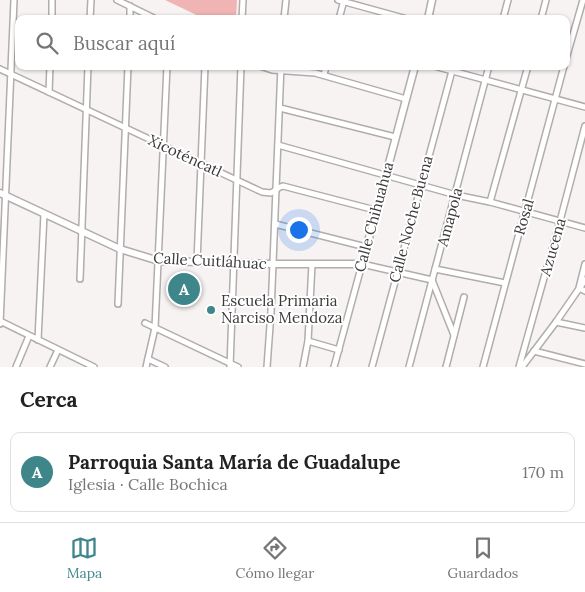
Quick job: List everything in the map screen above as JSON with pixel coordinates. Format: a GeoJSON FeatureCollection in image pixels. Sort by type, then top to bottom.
{"type":"FeatureCollection","features":[{"type":"Feature","properties":{"kind":"street"},"geometry":{"type":"LineString","coordinates":[[14,0],[3,194],[0,322],[86,365],[94,367]]}},
{"type":"Feature","properties":{"kind":"street"},"geometry":{"type":"LineString","coordinates":[[52,0],[52,15]]}},
{"type":"Feature","properties":{"kind":"street"},"geometry":{"type":"LineString","coordinates":[[90,15],[91,0]]}},
{"type":"Feature","properties":{"kind":"street"},"geometry":{"type":"LineString","coordinates":[[117,0],[148,15]]}},
{"type":"Feature","properties":{"kind":"street"},"geometry":{"type":"LineString","coordinates":[[242,15],[243,0]]}},
{"type":"Feature","properties":{"kind":"street"},"geometry":{"type":"LineString","coordinates":[[284,15],[286,0]]}},
{"type":"Feature","properties":{"kind":"street"},"geometry":{"type":"LineString","coordinates":[[340,15],[342,0],[393,15]]}},
{"type":"Feature","properties":{"kind":"street"},"geometry":{"type":"LineString","coordinates":[[429,15],[432,0]]}},
{"type":"Feature","properties":{"kind":"street"},"geometry":{"type":"LineString","coordinates":[[504,15],[508,0]]}},
{"type":"Feature","properties":{"kind":"street"},"geometry":{"type":"LineString","coordinates":[[542,15],[546,0]]}},
{"type":"Feature","properties":{"kind":"street"},"geometry":{"type":"LineString","coordinates":[[570,44],[582,0]]}},
{"type":"Feature","properties":{"kind":"street"},"geometry":{"type":"LineString","coordinates":[[130,6],[130,15]]}},
{"type":"Feature","properties":{"kind":"street","name":"Xicoténcatl"},"geometry":{"type":"LineString","coordinates":[[0,69],[262,192],[271,193],[283,186],[375,210]]}},
{"type":"Feature","properties":{"kind":"street"},"geometry":{"type":"LineString","coordinates":[[49,92],[50,70]]}},
{"type":"Feature","properties":{"kind":"street"},"geometry":{"type":"LineString","coordinates":[[80,278],[88,70]]}},
{"type":"Feature","properties":{"kind":"street"},"geometry":{"type":"LineString","coordinates":[[118,304],[128,70]]}},
{"type":"Feature","properties":{"kind":"street"},"geometry":{"type":"LineString","coordinates":[[146,367],[156,328],[167,70]]}},
{"type":"Feature","properties":{"kind":"street"},"geometry":{"type":"LineString","coordinates":[[197,262],[205,70]]}},
{"type":"Feature","properties":{"kind":"street"},"geometry":{"type":"LineString","coordinates":[[231,365],[241,70]]}},
{"type":"Feature","properties":{"kind":"street"},"geometry":{"type":"LineString","coordinates":[[267,367],[281,70]]}},
{"type":"Feature","properties":{"kind":"street"},"geometry":{"type":"LineString","coordinates":[[293,70],[324,75],[406,99]]}},
{"type":"Feature","properties":{"kind":"street"},"geometry":{"type":"LineString","coordinates":[[324,75],[325,70]]}},
{"type":"Feature","properties":{"kind":"street","name":"Calle Chihuahua"},"geometry":{"type":"LineString","coordinates":[[334,367],[414,70]]}},
{"type":"Feature","properties":{"kind":"street"},"geometry":{"type":"LineString","coordinates":[[448,70],[585,107]]}},
{"type":"Feature","properties":{"kind":"street","name":"Amapola"},"geometry":{"type":"LineString","coordinates":[[408,367],[456,195],[488,70]]}},
{"type":"Feature","properties":{"kind":"street"},"geometry":{"type":"LineString","coordinates":[[490,202],[527,70]]}},
{"type":"Feature","properties":{"kind":"street","name":"Rosal"},"geometry":{"type":"LineString","coordinates":[[482,367],[563,70]]}},
{"type":"Feature","properties":{"kind":"street","name":"Calle Noche Buena"},"geometry":{"type":"LineString","coordinates":[[372,367],[452,71]]}},
{"type":"Feature","properties":{"kind":"street"},"geometry":{"type":"LineString","coordinates":[[280,108],[395,137]]}},
{"type":"Feature","properties":{"kind":"street","name":"Azucena"},"geometry":{"type":"LineString","coordinates":[[520,367],[585,126]]}},
{"type":"Feature","properties":{"kind":"street"},"geometry":{"type":"LineString","coordinates":[[278,145],[456,195],[490,202],[585,228]]}},
{"type":"Feature","properties":{"kind":"street","name":"Calle Cuitláhuac"},"geometry":{"type":"LineString","coordinates":[[3,194],[120,249],[159,261],[362,264],[432,280]]}},
{"type":"Feature","properties":{"kind":"street"},"geometry":{"type":"LineString","coordinates":[[38,340],[44,214]]}},
{"type":"Feature","properties":{"kind":"street"},"geometry":{"type":"LineString","coordinates":[[275,224],[366,247]]}},
{"type":"Feature","properties":{"kind":"street"},"geometry":{"type":"LineString","coordinates":[[303,367],[308,342],[312,264]]}},
{"type":"Feature","properties":{"kind":"street"},"geometry":{"type":"LineString","coordinates":[[579,288],[585,264]]}},
{"type":"Feature","properties":{"kind":"street"},"geometry":{"type":"LineString","coordinates":[[435,269],[505,283]]}},
{"type":"Feature","properties":{"kind":"street"},"geometry":{"type":"LineString","coordinates":[[432,280],[454,334]]}},
{"type":"Feature","properties":{"kind":"street"},"geometry":{"type":"LineString","coordinates":[[520,367],[556,322],[585,280]]}},
{"type":"Feature","properties":{"kind":"street"},"geometry":{"type":"LineString","coordinates":[[579,288],[585,291]]}},
{"type":"Feature","properties":{"kind":"street"},"geometry":{"type":"LineString","coordinates":[[446,367],[464,297]]}},
{"type":"Feature","properties":{"kind":"street"},"geometry":{"type":"LineString","coordinates":[[556,322],[585,328]]}},
{"type":"Feature","properties":{"kind":"street"},"geometry":{"type":"LineString","coordinates":[[145,323],[238,367]]}},
{"type":"Feature","properties":{"kind":"street"},"geometry":{"type":"LineString","coordinates":[[16,367],[29,336]]}},
{"type":"Feature","properties":{"kind":"street"},"geometry":{"type":"LineString","coordinates":[[308,342],[339,350]]}},
{"type":"Feature","properties":{"kind":"street"},"geometry":{"type":"LineString","coordinates":[[50,367],[58,350]]}},
{"type":"Feature","properties":{"kind":"street"},"geometry":{"type":"LineString","coordinates":[[534,351],[585,364]]}},
{"type":"Feature","properties":{"kind":"street"},"geometry":{"type":"LineString","coordinates":[[148,359],[165,367]]}},
{"type":"Feature","properties":{"kind":"shaded area"},"geometry":{"type":"Polygon","coordinates":[[[165,0],[237,0],[236,15],[197,15],[165,0]]]}},
{"type":"Feature","properties":{"kind":"place","name":"Parroquia Santa María de Guadalupe"},"geometry":{"type":"Point","coordinates":[184,289]}},
{"type":"Feature","properties":{"kind":"place","name":"Escuela Primaria Narciso Mendoza"},"geometry":{"type":"Point","coordinates":[211,310]}}]}
